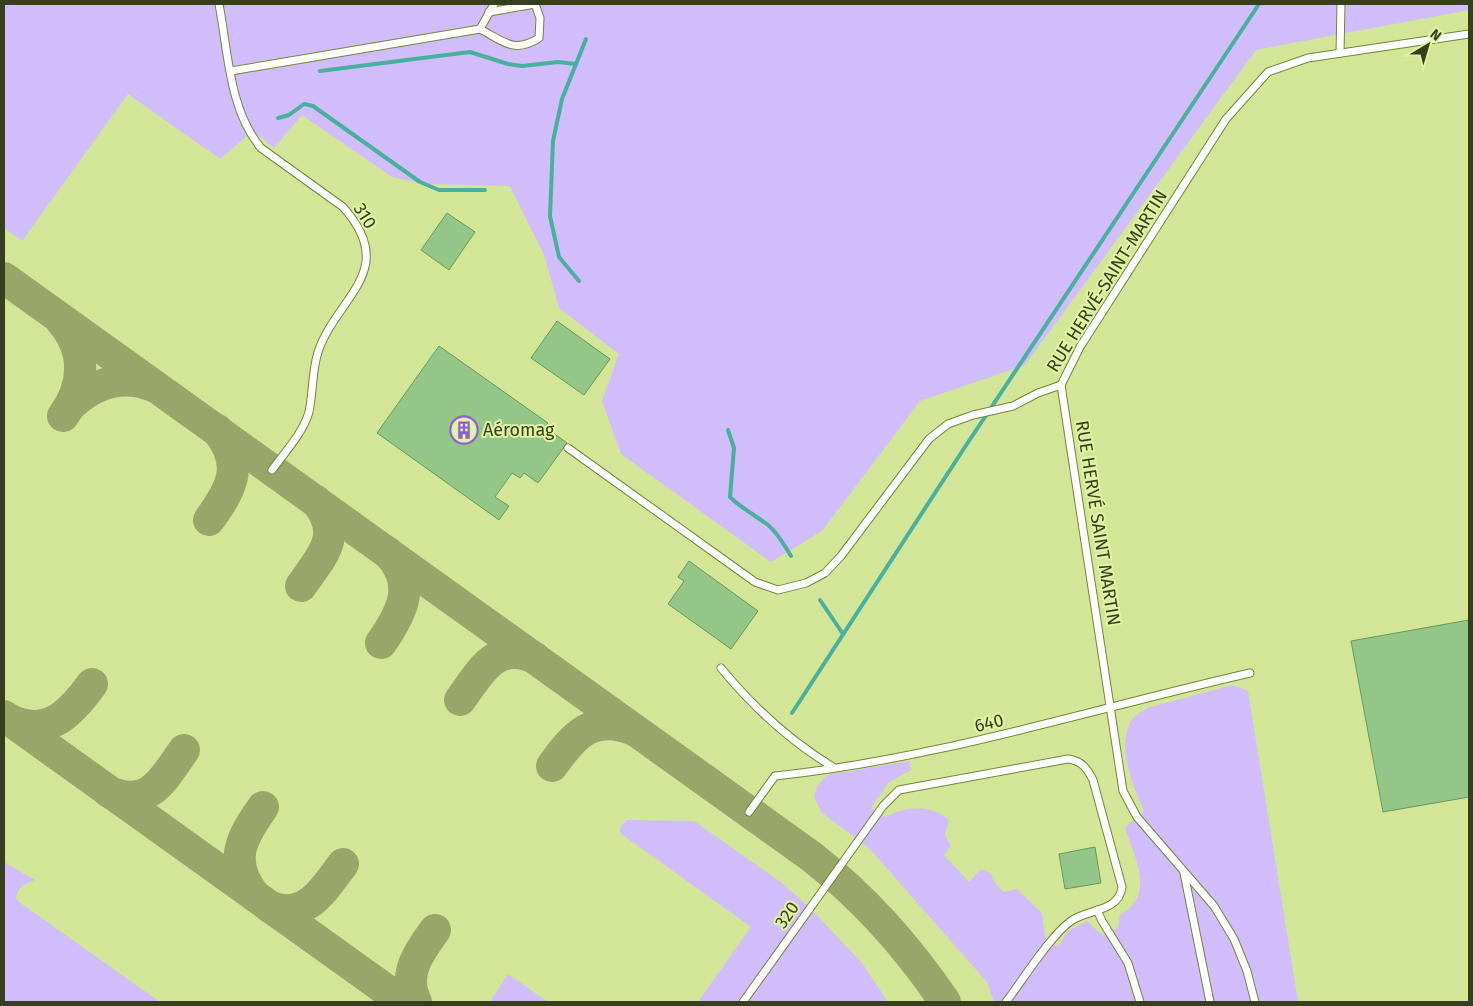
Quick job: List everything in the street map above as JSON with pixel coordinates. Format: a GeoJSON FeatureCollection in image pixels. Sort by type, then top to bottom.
{"type":"FeatureCollection","features":[{"type":"Feature","properties":{"kind":"lane","name":"310"},"geometry":{"type":"LineString","coordinates":[[219,4],[236,103],[250,135],[261,148],[343,207],[354,219],[364,243],[366,258],[363,274],[356,291],[325,337],[318,353],[304,426],[272,470]]}},
{"type":"Feature","properties":{"kind":"lane"},"geometry":{"type":"LineString","coordinates":[[480,29],[494,4]]}},
{"type":"Feature","properties":{"kind":"lane"},"geometry":{"type":"LineString","coordinates":[[231,71],[480,29],[515,48],[528,45],[539,38],[540,18],[535,4],[490,12]]}},
{"type":"Feature","properties":{"kind":"lane"},"geometry":{"type":"LineString","coordinates":[[1340,53],[1341,4]]}},
{"type":"Feature","properties":{"kind":"lane","name":"RUE HERVÉ-SAINT-MARTIN"},"geometry":{"type":"LineString","coordinates":[[568,448],[755,582],[778,590],[806,583],[825,574],[841,556],[929,439],[948,424],[973,415],[1013,406],[1038,393],[1061,386],[1080,347],[1226,118],[1268,72],[1308,58],[1469,34]]}},
{"type":"Feature","properties":{"kind":"lane","name":"RUE HERVÉ SAINT MARTIN"},"geometry":{"type":"LineString","coordinates":[[1061,386],[1123,791],[1137,818],[1214,906],[1234,939],[1255,1002]]}},
{"type":"Feature","properties":{"kind":"lane"},"geometry":{"type":"LineString","coordinates":[[721,668],[739,689],[795,742],[833,767]]}},
{"type":"Feature","properties":{"kind":"lane","name":"640"},"geometry":{"type":"LineString","coordinates":[[749,812],[776,776],[964,745],[1250,673]]}},
{"type":"Feature","properties":{"kind":"lane","name":"320"},"geometry":{"type":"LineString","coordinates":[[743,1002],[883,806],[899,790],[1068,758],[1078,760],[1087,768],[1094,780],[1122,887],[1121,894],[1115,903],[1097,910]]}},
{"type":"Feature","properties":{"kind":"lane"},"geometry":{"type":"LineString","coordinates":[[1184,870],[1210,1002]]}},
{"type":"Feature","properties":{"kind":"lane"},"geometry":{"type":"LineString","coordinates":[[1006,1002],[1060,930],[1072,920],[1097,910],[1128,963],[1140,1002]]}},
{"type":"Feature","properties":{"kind":"shaded area"},"geometry":{"type":"Polygon","coordinates":[[[4,4],[1469,4],[1469,10],[1256,50],[1025,365],[920,401],[822,531],[771,562],[621,454],[602,401],[619,354],[559,308],[544,255],[510,186],[425,184],[392,177],[302,115],[274,148],[253,131],[220,159],[128,94],[22,241],[4,228],[4,4]]]}},
{"type":"Feature","properties":{"kind":"shaded area"},"geometry":{"type":"Polygon","coordinates":[[[1233,685],[1248,691],[1298,1002],[994,1002],[987,982],[869,848],[822,813],[814,797],[817,786],[827,775],[909,761],[911,770],[889,782],[871,808],[886,817],[910,809],[926,809],[934,811],[949,820],[945,835],[951,846],[944,855],[969,882],[981,869],[991,873],[993,880],[1003,892],[1017,889],[1042,913],[1045,937],[1057,947],[1068,931],[1087,921],[1102,935],[1118,928],[1120,915],[1131,907],[1137,898],[1140,887],[1137,864],[1125,828],[1144,811],[1127,764],[1125,751],[1128,727],[1134,717],[1147,708],[1233,685]]]}},
{"type":"Feature","properties":{"kind":"shaded area"},"geometry":{"type":"Polygon","coordinates":[[[627,820],[694,821],[782,883],[810,908],[862,963],[888,1002],[698,1002],[751,927],[620,833],[621,826],[627,820]]]}},
{"type":"Feature","properties":{"kind":"shaded area"},"geometry":{"type":"Polygon","coordinates":[[[4,862],[35,880],[20,888],[16,898],[19,902],[160,1002],[4,1002],[4,862]]]}},
{"type":"Feature","properties":{"kind":"shaded area"},"geometry":{"type":"Polygon","coordinates":[[[508,974],[548,1002],[490,1002],[508,974]]]}},
{"type":"Feature","properties":{"kind":"building"},"geometry":{"type":"Polygon","coordinates":[[[447,213],[475,232],[449,270],[421,250],[447,213]]]}},
{"type":"Feature","properties":{"kind":"building"},"geometry":{"type":"Polygon","coordinates":[[[557,321],[610,359],[584,395],[531,358],[557,321]]]}},
{"type":"Feature","properties":{"kind":"building","name":"Aéromag"},"geometry":{"type":"Polygon","coordinates":[[[439,346],[548,423],[545,427],[567,443],[538,483],[524,473],[520,478],[512,473],[495,497],[509,506],[499,520],[377,433],[439,346]]]}},
{"type":"Feature","properties":{"kind":"building"},"geometry":{"type":"Polygon","coordinates":[[[689,561],[758,611],[731,649],[668,604],[684,581],[678,577],[689,561]]]}},
{"type":"Feature","properties":{"kind":"building"},"geometry":{"type":"Polygon","coordinates":[[[1469,620],[1469,797],[1383,812],[1351,641],[1469,620]]]}},
{"type":"Feature","properties":{"kind":"building"},"geometry":{"type":"Polygon","coordinates":[[[1095,847],[1101,883],[1065,889],[1059,854],[1095,847]]]}},
{"type":"Feature","properties":{"kind":"waterway"},"geometry":{"type":"LineString","coordinates":[[792,713],[961,453],[1259,4]]}},
{"type":"Feature","properties":{"kind":"waterway"},"geometry":{"type":"LineString","coordinates":[[579,281],[559,257],[550,216],[553,141],[562,99],[586,39]]}},
{"type":"Feature","properties":{"kind":"waterway"},"geometry":{"type":"LineString","coordinates":[[320,71],[470,52],[508,64],[522,66],[558,62],[576,64]]}},
{"type":"Feature","properties":{"kind":"waterway"},"geometry":{"type":"LineString","coordinates":[[278,118],[289,115],[304,104],[313,106],[420,182],[439,190],[485,190]]}},
{"type":"Feature","properties":{"kind":"waterway"},"geometry":{"type":"LineString","coordinates":[[728,430],[734,448],[730,497],[772,528],[791,556]]}},
{"type":"Feature","properties":{"kind":"waterway"},"geometry":{"type":"LineString","coordinates":[[820,600],[843,634]]}},
{"type":"Feature","properties":{"kind":"taxiway"},"geometry":{"type":"LineString","coordinates":[[4,278],[812,857],[850,889],[884,924],[916,962],[945,1002]]}},
{"type":"Feature","properties":{"kind":"taxiway"},"geometry":{"type":"LineString","coordinates":[[62,322],[76,345],[80,369],[76,393],[63,416]]}},
{"type":"Feature","properties":{"kind":"taxiway"},"geometry":{"type":"LineString","coordinates":[[72,404],[90,391],[110,383],[131,381],[153,386]]}},
{"type":"Feature","properties":{"kind":"taxiway"},"geometry":{"type":"LineString","coordinates":[[209,520],[229,487],[233,465],[226,443],[217,430]]}},
{"type":"Feature","properties":{"kind":"taxiway"},"geometry":{"type":"LineString","coordinates":[[301,586],[322,555],[329,535],[324,513],[316,501]]}},
{"type":"Feature","properties":{"kind":"taxiway"},"geometry":{"type":"LineString","coordinates":[[381,643],[389,632],[404,598],[402,575],[397,564],[387,552]]}},
{"type":"Feature","properties":{"kind":"taxiway"},"geometry":{"type":"LineString","coordinates":[[460,700],[482,670],[499,656],[509,653],[535,658]]}},
{"type":"Feature","properties":{"kind":"taxiway"},"geometry":{"type":"LineString","coordinates":[[10,720],[24,725],[36,726],[57,720],[76,704],[92,684]]}},
{"type":"Feature","properties":{"kind":"taxiway"},"geometry":{"type":"LineString","coordinates":[[4,716],[403,1002]]}},
{"type":"Feature","properties":{"kind":"taxiway"},"geometry":{"type":"LineString","coordinates":[[552,766],[568,745],[586,730],[607,724],[620,725],[634,730]]}},
{"type":"Feature","properties":{"kind":"taxiway"},"geometry":{"type":"LineString","coordinates":[[109,792],[135,797],[145,794],[154,788],[170,771],[184,750]]}},
{"type":"Feature","properties":{"kind":"taxiway"},"geometry":{"type":"LineString","coordinates":[[254,895],[241,871],[241,850],[249,829],[263,807]]}},
{"type":"Feature","properties":{"kind":"taxiway"},"geometry":{"type":"LineString","coordinates":[[270,907],[294,910],[304,906],[321,892],[343,864]]}},
{"type":"Feature","properties":{"kind":"taxiway"},"geometry":{"type":"LineString","coordinates":[[416,1002],[411,982],[414,964],[435,930]]}},
{"type":"Feature","properties":{"kind":"place","name":"Aéromag"},"geometry":{"type":"Point","coordinates":[464,430]}}]}
